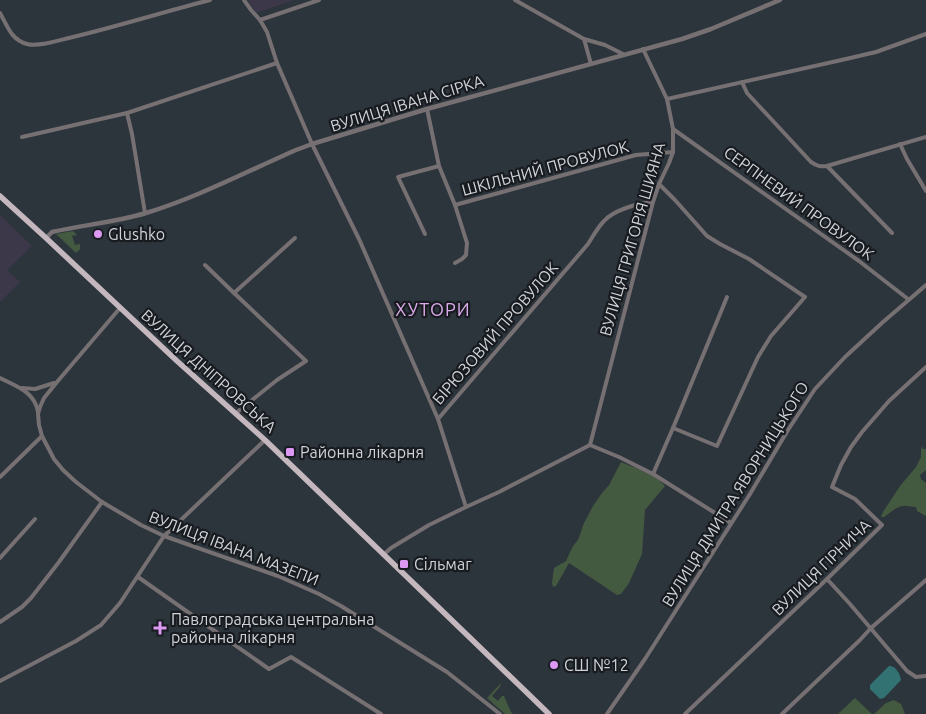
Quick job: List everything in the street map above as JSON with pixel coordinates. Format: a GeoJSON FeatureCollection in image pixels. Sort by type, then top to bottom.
{"type":"FeatureCollection","features":[{"type":"Feature","properties":{"kind":"highway","name":"ВУЛИЦЯ ДНІПРОВСЬКА"},"geometry":{"type":"LineString","coordinates":[[0,196],[265,440],[549,714]]}},
{"type":"Feature","properties":{"kind":"street"},"geometry":{"type":"LineString","coordinates":[[0,13],[11,34],[23,42],[32,44],[51,42],[85,34],[210,0]]}},
{"type":"Feature","properties":{"kind":"street","name":"БІРЮЗОВИЙ ПРОВУЛОК"},"geometry":{"type":"LineString","coordinates":[[244,0],[267,32],[276,62],[312,144],[359,239],[438,419],[588,244],[602,222],[616,212],[643,203],[653,202]]}},
{"type":"Feature","properties":{"kind":"street"},"geometry":{"type":"LineString","coordinates":[[260,20],[320,0]]}},
{"type":"Feature","properties":{"kind":"street"},"geometry":{"type":"LineString","coordinates":[[515,0],[584,39],[605,45],[623,54]]}},
{"type":"Feature","properties":{"kind":"street","name":"ВУЛИЦЯ ІВАНА СІРКА"},"geometry":{"type":"LineString","coordinates":[[46,238],[52,232],[145,213],[186,199],[312,144],[427,109],[682,39],[780,0]]}},
{"type":"Feature","properties":{"kind":"street"},"geometry":{"type":"LineString","coordinates":[[667,99],[876,52],[926,34]]}},
{"type":"Feature","properties":{"kind":"street"},"geometry":{"type":"LineString","coordinates":[[584,39],[590,64]]}},
{"type":"Feature","properties":{"kind":"street","name":"ВУЛИЦЯ ГРИГОРІЯ ШИЯНА"},"geometry":{"type":"LineString","coordinates":[[590,445],[653,202],[672,152],[673,129],[667,99],[644,49]]}},
{"type":"Feature","properties":{"kind":"street"},"geometry":{"type":"LineString","coordinates":[[22,137],[127,113],[276,62]]}},
{"type":"Feature","properties":{"kind":"street"},"geometry":{"type":"LineString","coordinates":[[742,82],[747,92],[811,162],[817,166],[827,166],[926,136]]}},
{"type":"Feature","properties":{"kind":"street","name":"ШКІЛЬНИЙ ПРОВУЛОК"},"geometry":{"type":"LineString","coordinates":[[427,109],[439,166],[467,241],[466,255],[455,262]]}},
{"type":"Feature","properties":{"kind":"street"},"geometry":{"type":"LineString","coordinates":[[127,113],[145,213]]}},
{"type":"Feature","properties":{"kind":"street","name":"СЕРПНЕВИЙ ПРОВУЛОК"},"geometry":{"type":"LineString","coordinates":[[673,129],[846,251],[908,299]]}},
{"type":"Feature","properties":{"kind":"street"},"geometry":{"type":"LineString","coordinates":[[900,144],[926,191]]}},
{"type":"Feature","properties":{"kind":"street","name":"ШКІЛЬНИЙ ПРОВУЛОК"},"geometry":{"type":"LineString","coordinates":[[455,205],[636,155],[672,152]]}},
{"type":"Feature","properties":{"kind":"street"},"geometry":{"type":"LineString","coordinates":[[425,234],[398,177],[439,166]]}},
{"type":"Feature","properties":{"kind":"street"},"geometry":{"type":"LineString","coordinates":[[827,166],[892,233]]}},
{"type":"Feature","properties":{"kind":"street"},"geometry":{"type":"LineString","coordinates":[[659,184],[707,236],[749,259],[805,297],[772,336],[758,357],[717,446],[674,428]]}},
{"type":"Feature","properties":{"kind":"street"},"geometry":{"type":"LineString","coordinates":[[234,293],[296,238]]}},
{"type":"Feature","properties":{"kind":"street"},"geometry":{"type":"LineString","coordinates":[[204,265],[306,361],[277,380],[236,413]]}},
{"type":"Feature","properties":{"kind":"street","name":"ВУЛИЦЯ ДМИТРА ЯВОРНИЦЬКОГО"},"geometry":{"type":"LineString","coordinates":[[607,714],[645,659],[815,389],[846,357],[908,299],[926,285]]}},
{"type":"Feature","properties":{"kind":"street"},"geometry":{"type":"LineString","coordinates":[[653,474],[674,428],[727,297]]}},
{"type":"Feature","properties":{"kind":"street"},"geometry":{"type":"LineString","coordinates":[[38,414],[44,398],[120,308]]}},
{"type":"Feature","properties":{"kind":"street","name":"ВУЛИЦЯ ГІРНИЧА"},"geometry":{"type":"LineString","coordinates":[[685,714],[882,525],[856,499],[832,487],[851,447],[889,401],[926,367]]}},
{"type":"Feature","properties":{"kind":"street","name":"ВУЛИЦЯ ІВАНА МАЗЕПИ"},"geometry":{"type":"LineString","coordinates":[[0,378],[20,388],[34,400],[42,436],[54,459],[76,482],[102,502],[164,536],[278,576],[319,594],[447,672],[500,714]]}},
{"type":"Feature","properties":{"kind":"street","name":"ВУЛИЦЯ ІВАНА МАЗЕПИ"},"geometry":{"type":"LineString","coordinates":[[20,388],[35,389],[57,382]]}},
{"type":"Feature","properties":{"kind":"street"},"geometry":{"type":"LineString","coordinates":[[438,419],[466,507]]}},
{"type":"Feature","properties":{"kind":"street"},"geometry":{"type":"LineString","coordinates":[[0,476],[42,436]]}},
{"type":"Feature","properties":{"kind":"street"},"geometry":{"type":"LineString","coordinates":[[0,681],[76,641],[101,624],[120,603],[164,536],[265,440]]}},
{"type":"Feature","properties":{"kind":"street"},"geometry":{"type":"LineString","coordinates":[[383,555],[422,529],[590,445],[620,457],[653,474],[731,523]]}},
{"type":"Feature","properties":{"kind":"street"},"geometry":{"type":"LineString","coordinates":[[0,468],[4,472]]}},
{"type":"Feature","properties":{"kind":"street"},"geometry":{"type":"LineString","coordinates":[[0,622],[22,607],[30,598],[59,562],[102,502]]}},
{"type":"Feature","properties":{"kind":"street"},"geometry":{"type":"LineString","coordinates":[[0,558],[35,519]]}},
{"type":"Feature","properties":{"kind":"street"},"geometry":{"type":"LineString","coordinates":[[138,577],[269,669],[291,657],[381,714]]}},
{"type":"Feature","properties":{"kind":"street"},"geometry":{"type":"LineString","coordinates":[[827,579],[907,671],[916,677],[926,676]]}},
{"type":"Feature","properties":{"kind":"street"},"geometry":{"type":"LineString","coordinates":[[782,714],[871,628],[926,580]]}},
{"type":"Feature","properties":{"kind":"shaded area"},"geometry":{"type":"Polygon","coordinates":[[[248,0],[294,0],[256,13],[248,0]]]}},
{"type":"Feature","properties":{"kind":"shaded area"},"geometry":{"type":"Polygon","coordinates":[[[0,215],[32,246],[7,270],[20,282],[0,302],[0,215]]]}},
{"type":"Feature","properties":{"kind":"shaded area"},"geometry":{"type":"Polygon","coordinates":[[[73,231],[77,235],[72,236],[75,245],[80,244],[80,249],[76,253],[56,234],[73,231]]]}},
{"type":"Feature","properties":{"kind":"shaded area"},"geometry":{"type":"Polygon","coordinates":[[[922,446],[923,449],[926,449],[926,470],[920,475],[921,479],[926,483],[926,516],[917,511],[916,507],[905,506],[897,508],[881,517],[900,486],[916,467],[921,457],[922,446]]]}},
{"type":"Feature","properties":{"kind":"shaded area"},"geometry":{"type":"Polygon","coordinates":[[[621,462],[651,475],[665,486],[645,510],[642,554],[629,583],[621,594],[617,595],[569,563],[556,586],[553,587],[554,568],[566,561],[578,540],[593,506],[609,485],[621,462]]]}},
{"type":"Feature","properties":{"kind":"shaded area"},"geometry":{"type":"Polygon","coordinates":[[[889,666],[894,667],[901,680],[884,698],[880,699],[870,689],[870,685],[889,666]]]}},
{"type":"Feature","properties":{"kind":"shaded area"},"geometry":{"type":"Polygon","coordinates":[[[502,682],[492,696],[498,701],[504,696],[513,714],[505,714],[487,698],[502,682]]]}},
{"type":"Feature","properties":{"kind":"shaded area"},"geometry":{"type":"Polygon","coordinates":[[[855,698],[872,714],[838,714],[855,698]]]}},
{"type":"Feature","properties":{"kind":"shaded area"},"geometry":{"type":"Polygon","coordinates":[[[894,700],[901,704],[905,714],[874,714],[886,703],[894,700]]]}},
{"type":"Feature","properties":{"kind":"place","name":"Glushko"},"geometry":{"type":"Point","coordinates":[98,234]}},
{"type":"Feature","properties":{"kind":"place","name":"Районна лікарня"},"geometry":{"type":"Point","coordinates":[290,452]}},
{"type":"Feature","properties":{"kind":"place","name":"Сільмаг"},"geometry":{"type":"Point","coordinates":[404,564]}},
{"type":"Feature","properties":{"kind":"place","name":"Павлоградська центральна районна лікарня"},"geometry":{"type":"Point","coordinates":[160,628]}},
{"type":"Feature","properties":{"kind":"place","name":"СШ №12"},"geometry":{"type":"Point","coordinates":[554,665]}},
{"type":"Feature","properties":{"kind":"district","name":"ХУТОРИ"},"geometry":{"type":"Point","coordinates":[433,310]}}]}
